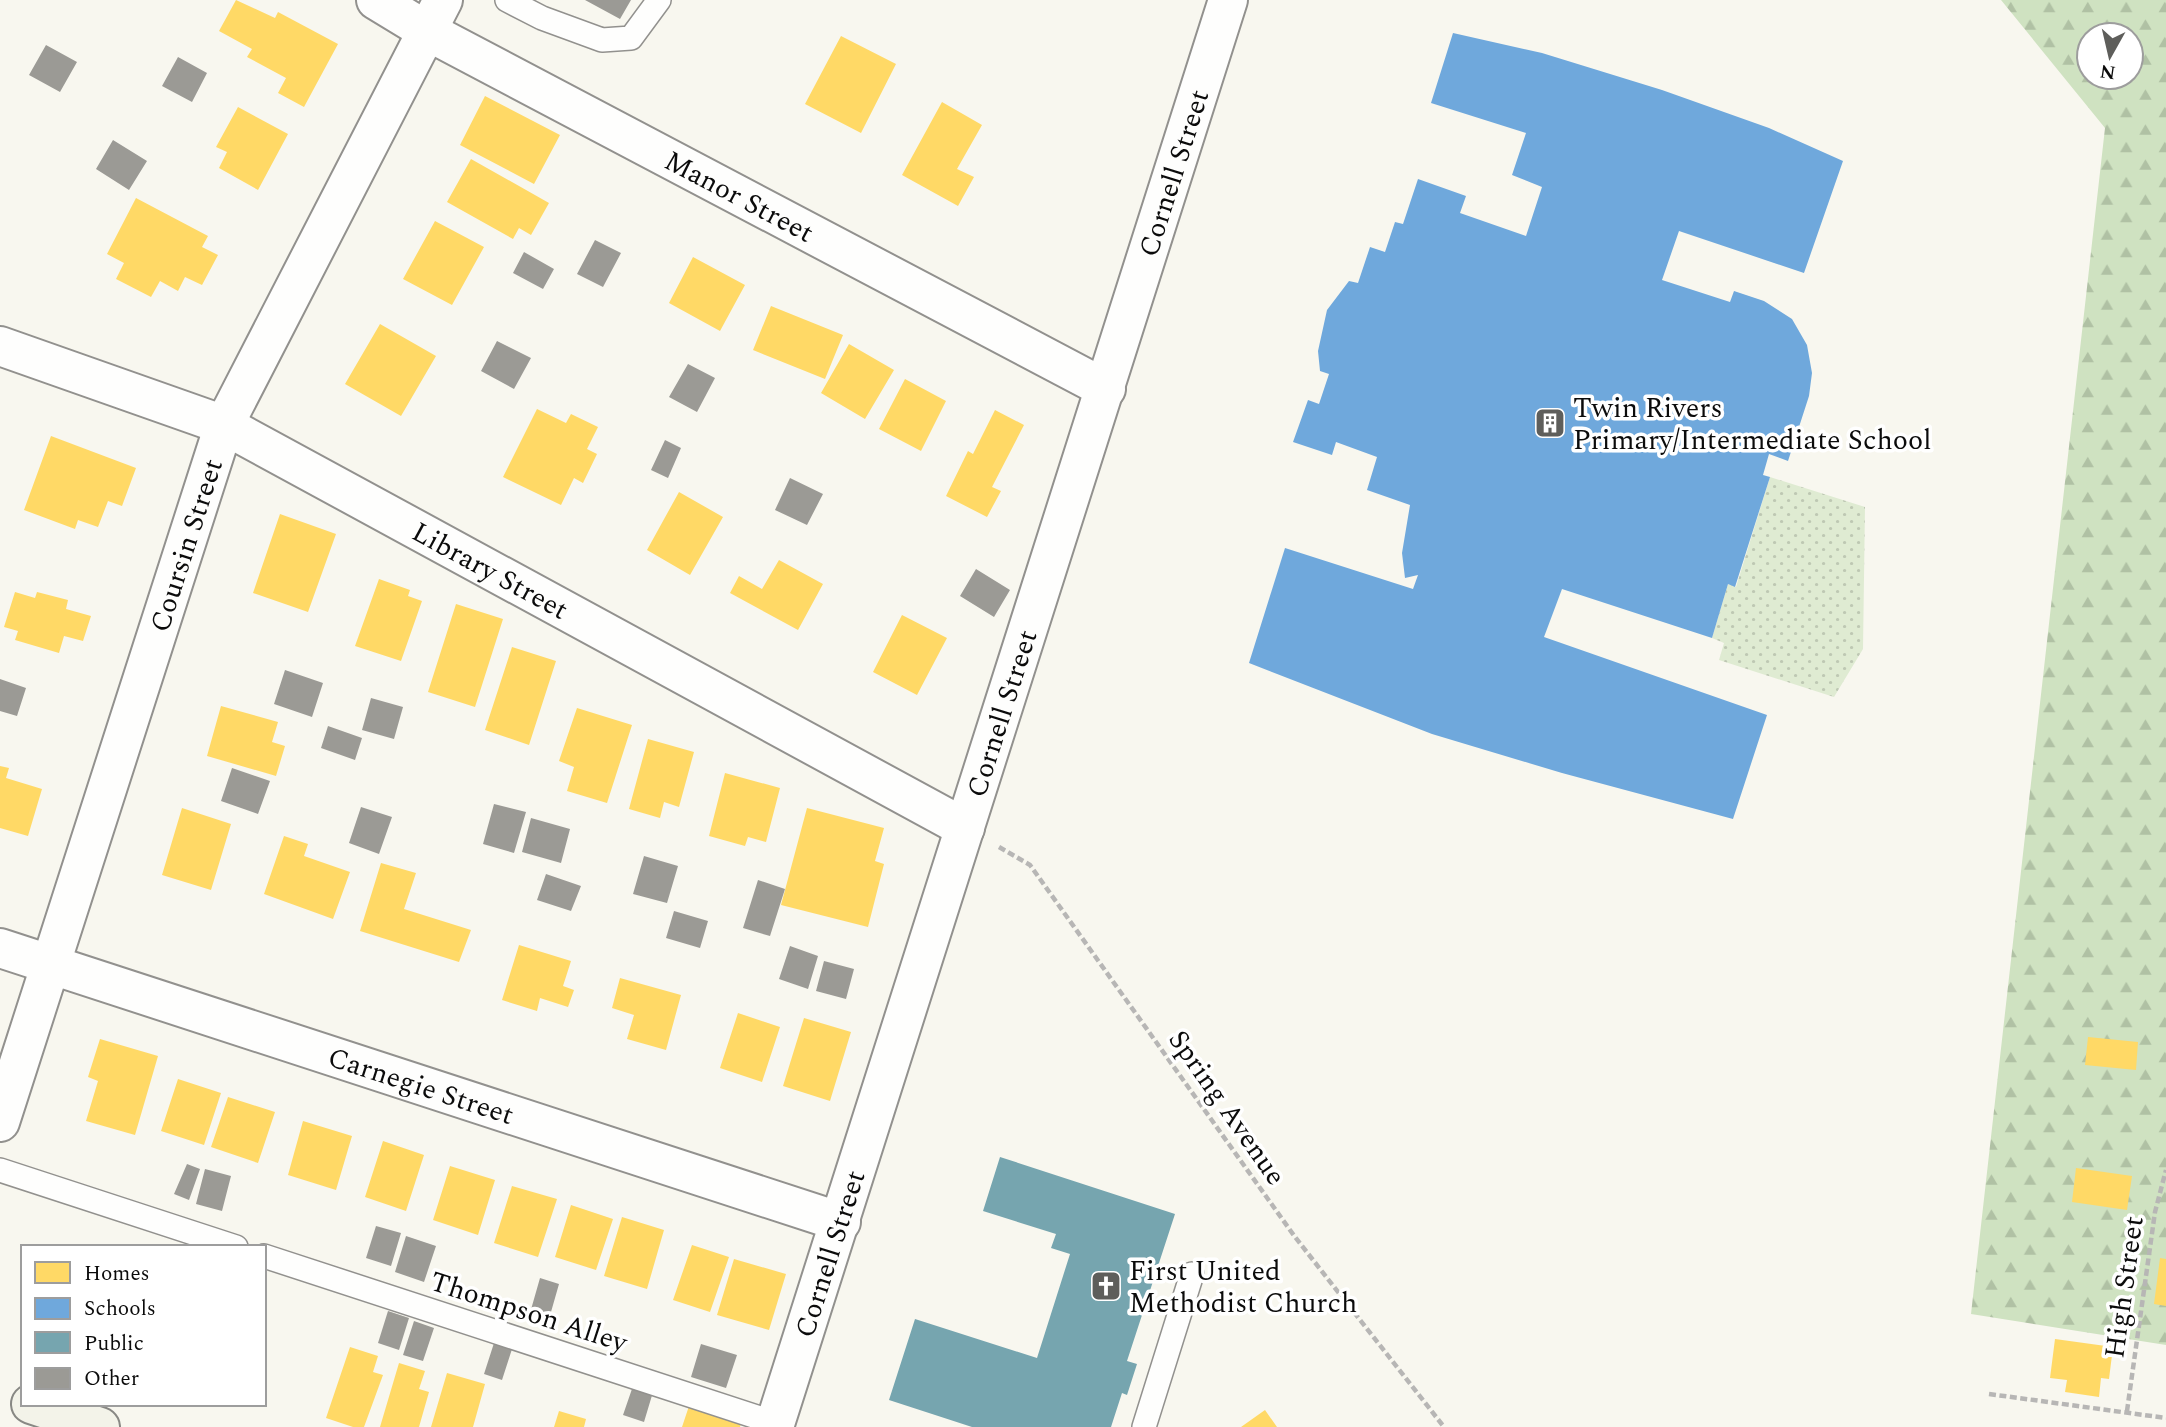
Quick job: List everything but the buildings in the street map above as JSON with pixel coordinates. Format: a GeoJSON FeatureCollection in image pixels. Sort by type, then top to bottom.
{"type":"FeatureCollection","features":[{"type":"Feature","properties":{"kind":"street","name":"Manor Street"},"geometry":{"type":"LineString","coordinates":[[376,0],[435,15],[1106,389]]}},
{"type":"Feature","properties":{"kind":"street","name":"Cornell Street"},"geometry":{"type":"LineString","coordinates":[[775,1425],[1106,389],[1227,0]]}},
{"type":"Feature","properties":{"kind":"street","name":"Coursin Street"},"geometry":{"type":"LineString","coordinates":[[0,1122],[224,425],[435,15]]}},
{"type":"Feature","properties":{"kind":"street","name":"Library Street"},"geometry":{"type":"LineString","coordinates":[[0,346],[224,425],[965,828]]}},
{"type":"Feature","properties":{"kind":"street","name":"Carnegie Street"},"geometry":{"type":"LineString","coordinates":[[0,948],[841,1222]]}},
{"type":"Feature","properties":{"kind":"street"},"geometry":{"type":"LineString","coordinates":[[0,1394],[21,1401]]}},
{"type":"Feature","properties":{"kind":"street"},"geometry":{"type":"LineString","coordinates":[[37,1406],[100,1427]]}},
{"type":"Feature","properties":{"kind":"lane"},"geometry":{"type":"LineString","coordinates":[[508,0],[542,18],[602,40],[631,38],[659,0]]}},
{"type":"Feature","properties":{"kind":"lane"},"geometry":{"type":"LineString","coordinates":[[0,1170],[230,1245]]}},
{"type":"Feature","properties":{"kind":"lane","name":"Thompson Alley"},"geometry":{"type":"LineString","coordinates":[[266,1257],[775,1425]]}},
{"type":"Feature","properties":{"kind":"lane"},"geometry":{"type":"LineString","coordinates":[[1144,1427],[1192,1274]]}},
{"type":"Feature","properties":{"kind":"path","name":"Spring Avenue"},"geometry":{"type":"LineString","coordinates":[[965,828],[1030,865],[1295,1237],[1444,1427]]}},
{"type":"Feature","properties":{"kind":"path","name":"High Street"},"geometry":{"type":"LineString","coordinates":[[2127,1411],[2155,1212],[2166,1170]]}},
{"type":"Feature","properties":{"kind":"path"},"geometry":{"type":"LineString","coordinates":[[1989,1394],[2166,1418]]}},
{"type":"Feature","properties":{"kind":"green space"},"geometry":{"type":"Polygon","coordinates":[[[2001,0],[2166,0],[2166,1345],[1971,1314],[2105,128],[2001,0]]]}},
{"type":"Feature","properties":{"kind":"green space"},"geometry":{"type":"Polygon","coordinates":[[[1770,477],[1865,507],[1863,649],[1834,697],[1719,660],[1724,643],[1712,638],[1728,584],[1736,587],[1770,477]]]}},
{"type":"Feature","properties":{"kind":"place","name":"Twin Rivers Primary/Intermediate School"},"geometry":{"type":"Point","coordinates":[1550,423]}},
{"type":"Feature","properties":{"kind":"place","name":"First United Methodist Church"},"geometry":{"type":"Point","coordinates":[1106,1286]}}]}
